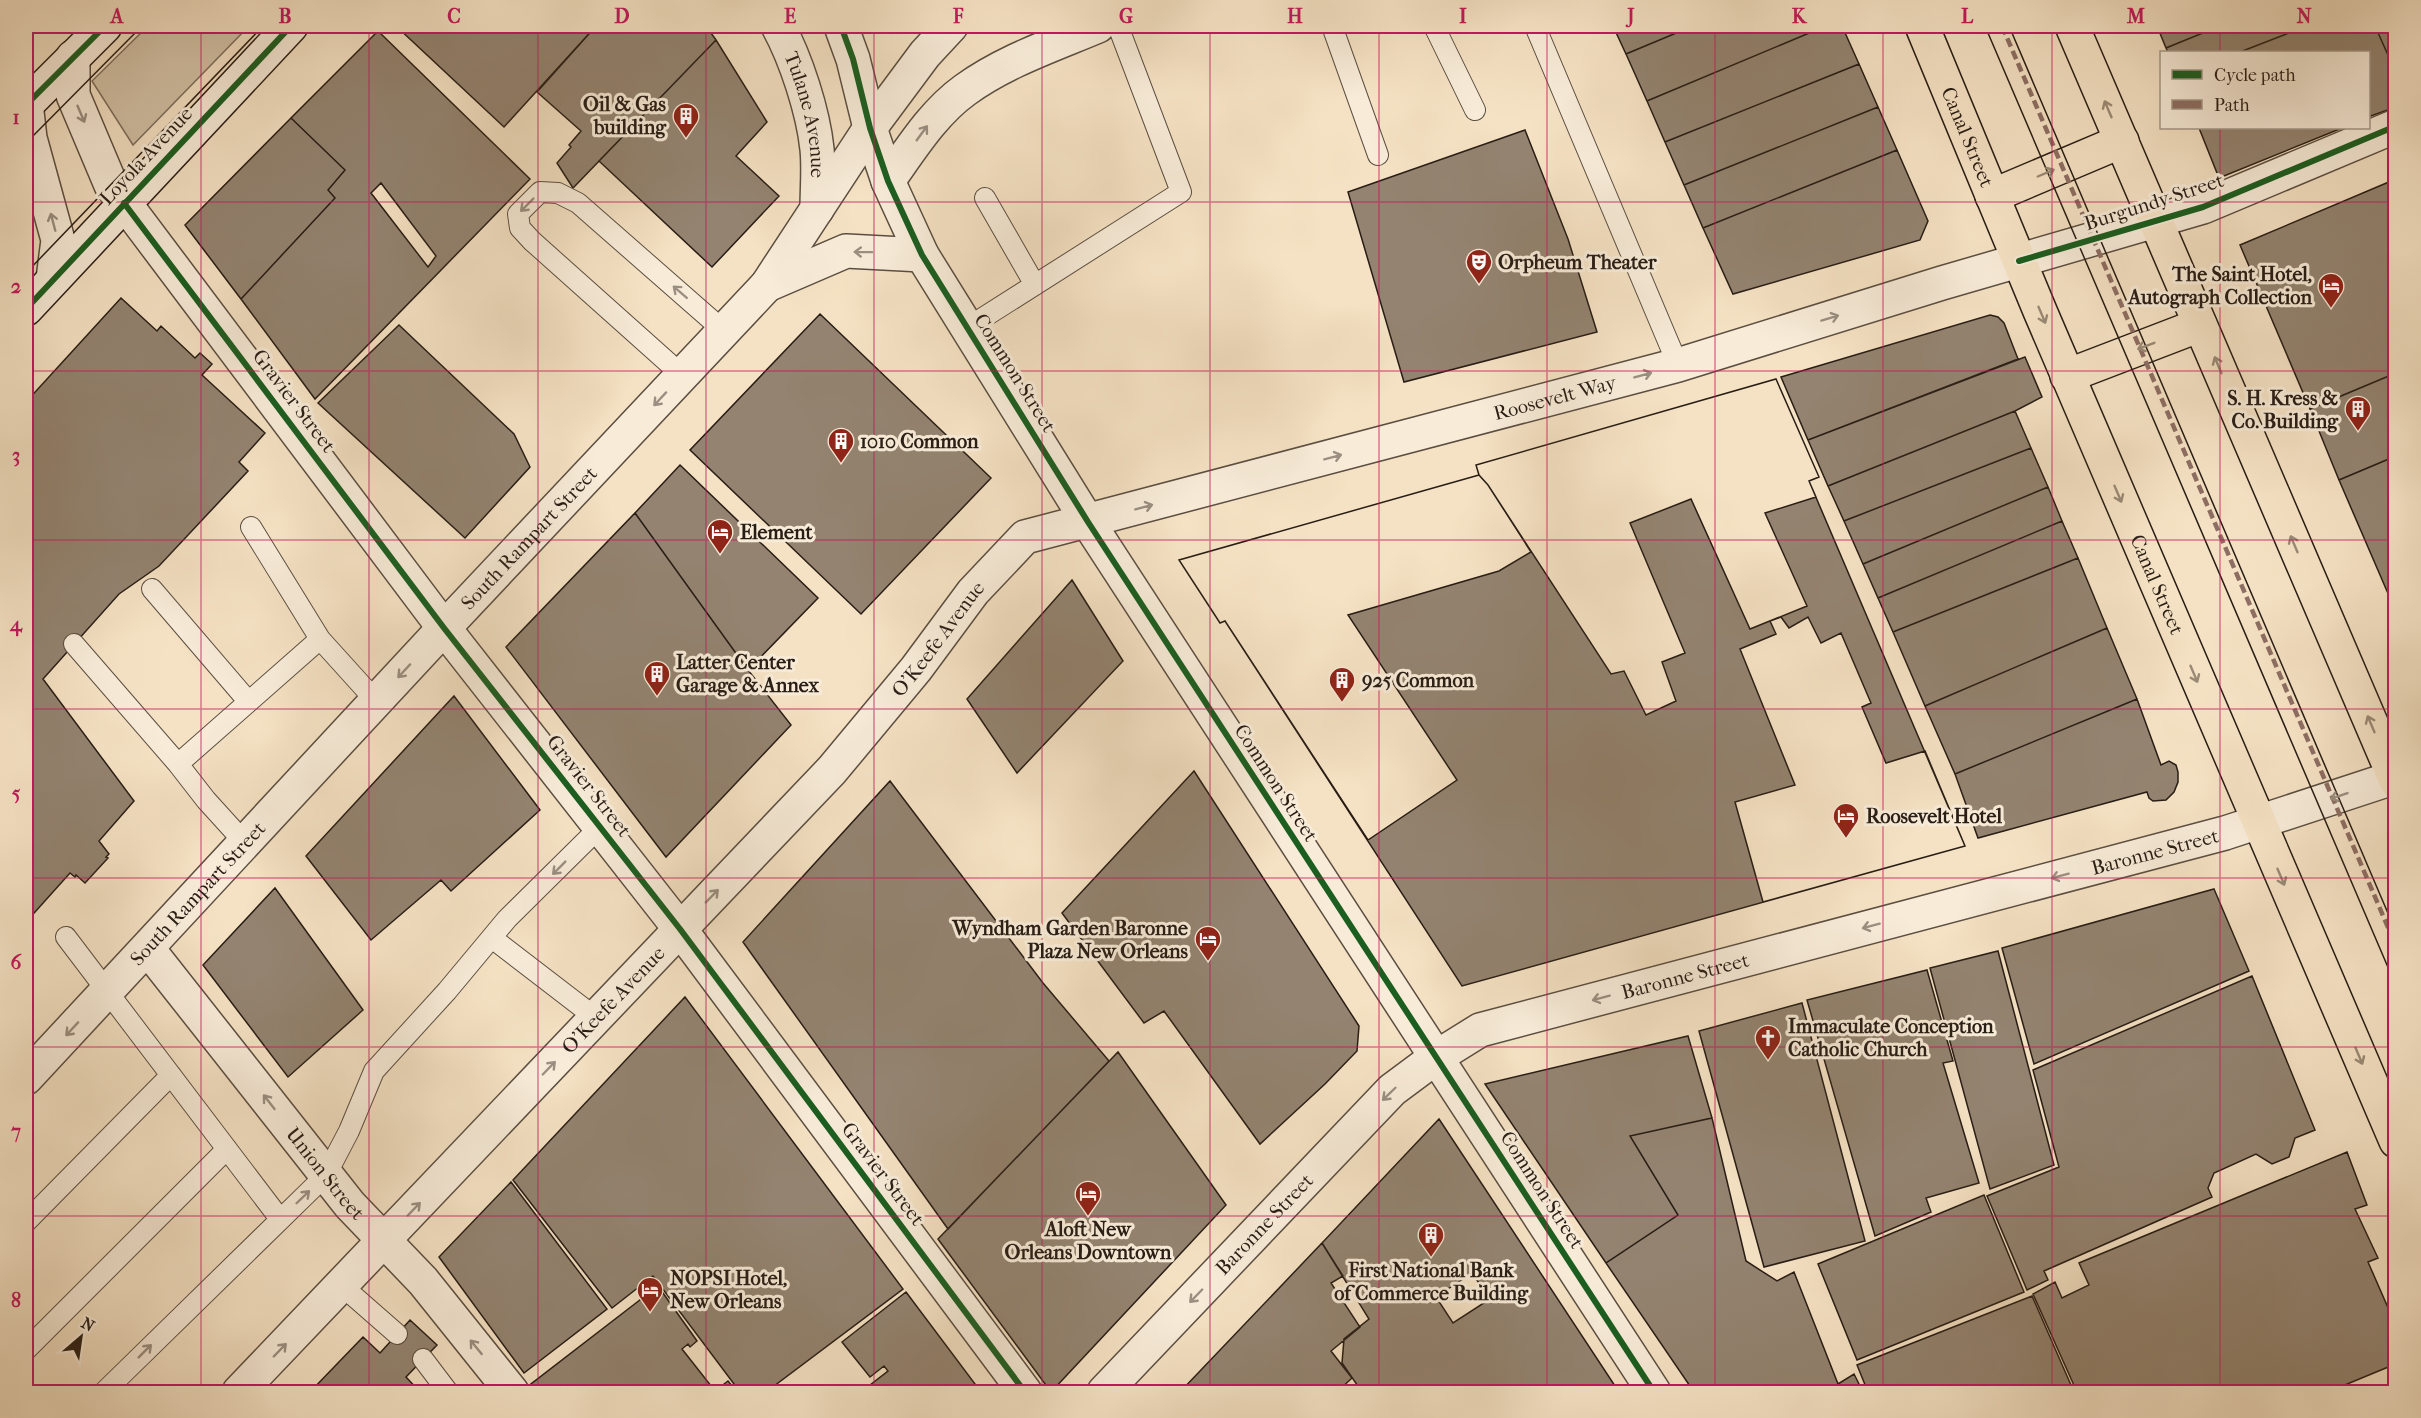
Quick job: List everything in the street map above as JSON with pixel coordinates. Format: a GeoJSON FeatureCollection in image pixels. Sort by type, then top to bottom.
{"type":"FeatureCollection","features":[{"type":"Feature","properties":{"kind":"main road","name":"Canal Street"},"geometry":{"type":"LineString","coordinates":[[1922,26],[2067,376],[2396,1141]]}},
{"type":"Feature","properties":{"kind":"main road"},"geometry":{"type":"LineString","coordinates":[[2072,26],[2395,778]]}},
{"type":"Feature","properties":{"kind":"main road"},"geometry":{"type":"LineString","coordinates":[[1992,196],[2122,141]]}},
{"type":"Feature","properties":{"kind":"main road"},"geometry":{"type":"LineString","coordinates":[[2067,376],[2200,325]]}},
{"type":"Feature","properties":{"kind":"street"},"geometry":{"type":"LineString","coordinates":[[53,279],[58,240],[30,138],[26,104],[105,26]]}},
{"type":"Feature","properties":{"kind":"street","name":"Loyola Avenue"},"geometry":{"type":"LineString","coordinates":[[26,309],[291,26]]}},
{"type":"Feature","properties":{"kind":"street","name":"Tulane Avenue"},"geometry":{"type":"LineString","coordinates":[[778,26],[804,90],[814,134],[817,149],[817,209]]}},
{"type":"Feature","properties":{"kind":"street"},"geometry":{"type":"LineString","coordinates":[[841,26],[853,59],[870,128],[888,181]]}},
{"type":"Feature","properties":{"kind":"street","name":"South Rampart Street"},"geometry":{"type":"LineString","coordinates":[[26,1078],[444,628],[767,285],[870,128],[925,54],[951,26]]}},
{"type":"Feature","properties":{"kind":"street"},"geometry":{"type":"LineString","coordinates":[[888,181],[927,127],[964,90],[1011,63],[1098,26]]}},
{"type":"Feature","properties":{"kind":"street","name":"Gravier Street"},"geometry":{"type":"LineString","coordinates":[[73,57],[73,95],[111,185],[444,628],[680,929],[1025,1392]]}},
{"type":"Feature","properties":{"kind":"street","name":"Burgundy Street"},"geometry":{"type":"LineString","coordinates":[[2019,261],[2203,207],[2396,126]]}},
{"type":"Feature","properties":{"kind":"street","name":"Common Street"},"geometry":{"type":"LineString","coordinates":[[888,181],[922,255],[1088,522],[1654,1392]]}},
{"type":"Feature","properties":{"kind":"street"},"geometry":{"type":"LineString","coordinates":[[767,285],[846,251],[922,255]]}},
{"type":"Feature","properties":{"kind":"street","name":"Roosevelt Way"},"geometry":{"type":"LineString","coordinates":[[1088,522],[1678,365],[2019,261]]}},
{"type":"Feature","properties":{"kind":"street","name":"O'Keefe Avenue"},"geometry":{"type":"LineString","coordinates":[[239,1392],[832,770],[916,669],[973,592],[1025,537],[1088,522]]}},
{"type":"Feature","properties":{"kind":"street","name":"Baronne Street"},"geometry":{"type":"LineString","coordinates":[[1104,1392],[1392,1090],[1435,1058],[1480,1030],[2258,823],[2395,778]]}},
{"type":"Feature","properties":{"kind":"street","name":"Union Street"},"geometry":{"type":"LineString","coordinates":[[148,948],[350,1205],[423,1281],[513,1392]]}},
{"type":"Feature","properties":{"kind":"lane"},"geometry":{"type":"LineString","coordinates":[[967,328],[1181,192],[1118,26]]}},
{"type":"Feature","properties":{"kind":"lane"},"geometry":{"type":"LineString","coordinates":[[1332,26],[1378,155]]}},
{"type":"Feature","properties":{"kind":"lane"},"geometry":{"type":"LineString","coordinates":[[1434,26],[1474,110]]}},
{"type":"Feature","properties":{"kind":"lane"},"geometry":{"type":"LineString","coordinates":[[1535,26],[1678,365]]}},
{"type":"Feature","properties":{"kind":"lane"},"geometry":{"type":"LineString","coordinates":[[682,375],[532,241],[520,228],[518,214],[540,192],[558,193],[578,203],[724,331]]}},
{"type":"Feature","properties":{"kind":"lane"},"geometry":{"type":"LineString","coordinates":[[985,198],[1035,285]]}},
{"type":"Feature","properties":{"kind":"lane"},"geometry":{"type":"LineString","coordinates":[[251,527],[320,639],[376,701]]}},
{"type":"Feature","properties":{"kind":"lane"},"geometry":{"type":"LineString","coordinates":[[152,588],[248,701]]}},
{"type":"Feature","properties":{"kind":"lane"},"geometry":{"type":"LineString","coordinates":[[178,764],[320,639]]}},
{"type":"Feature","properties":{"kind":"lane"},"geometry":{"type":"LineString","coordinates":[[74,644],[245,843]]}},
{"type":"Feature","properties":{"kind":"lane"},"geometry":{"type":"LineString","coordinates":[[104,1392],[326,1175],[349,1131],[374,1071],[507,919],[600,827]]}},
{"type":"Feature","properties":{"kind":"lane"},"geometry":{"type":"LineString","coordinates":[[66,937],[280,1219]]}},
{"type":"Feature","properties":{"kind":"lane"},"geometry":{"type":"LineString","coordinates":[[492,938],[596,1018]]}},
{"type":"Feature","properties":{"kind":"lane"},"geometry":{"type":"LineString","coordinates":[[26,1222],[171,1075]]}},
{"type":"Feature","properties":{"kind":"lane"},"geometry":{"type":"LineString","coordinates":[[26,1350],[227,1149]]}},
{"type":"Feature","properties":{"kind":"lane"},"geometry":{"type":"LineString","coordinates":[[342,1285],[397,1334]]}},
{"type":"Feature","properties":{"kind":"lane"},"geometry":{"type":"LineString","coordinates":[[423,1359],[448,1392]]}},
{"type":"Feature","properties":{"kind":"shaded area"},"geometry":{"type":"Polygon","coordinates":[[[148,26],[249,26],[133,145],[92,81],[148,26]]]}},
{"type":"Feature","properties":{"kind":"building"},"geometry":{"type":"Polygon","coordinates":[[[396,26],[596,26],[504,127],[396,26]]]}},
{"type":"Feature","properties":{"kind":"building"},"geometry":{"type":"Polygon","coordinates":[[[596,26],[706,26],[716,40],[573,188],[557,163],[581,131],[537,92],[596,26]]]}},
{"type":"Feature","properties":{"kind":"building"},"geometry":{"type":"Polygon","coordinates":[[[1613,26],[1693,26],[1626,54],[1613,26]]]}},
{"type":"Feature","properties":{"kind":"building"},"geometry":{"type":"Polygon","coordinates":[[[1693,26],[1826,26],[1647,101],[1626,54],[1693,26]]]}},
{"type":"Feature","properties":{"kind":"building"},"geometry":{"type":"Polygon","coordinates":[[[1826,26],[1842,26],[1859,64],[1665,142],[1647,101],[1826,26]]]}},
{"type":"Feature","properties":{"kind":"building"},"geometry":{"type":"Polygon","coordinates":[[[2157,26],[2220,26],[2166,48],[2157,26]]]}},
{"type":"Feature","properties":{"kind":"building"},"geometry":{"type":"Polygon","coordinates":[[[2220,26],[2307,26],[2243,51],[2168,51],[2166,48],[2220,26]]]}},
{"type":"Feature","properties":{"kind":"building"},"geometry":{"type":"Polygon","coordinates":[[[2307,26],[2375,26],[2396,73],[2396,107],[2370,116],[2370,51],[2243,51],[2307,26]]]}},
{"type":"Feature","properties":{"kind":"building"},"geometry":{"type":"Polygon","coordinates":[[[2375,26],[2396,26],[2396,73],[2375,26]]]}},
{"type":"Feature","properties":{"kind":"building"},"geometry":{"type":"Polygon","coordinates":[[[378,31],[530,179],[315,399],[241,299],[335,198],[328,190],[345,170],[291,118],[378,31]],[[381,183],[371,193],[428,267],[436,256],[381,183]]]}},
{"type":"Feature","properties":{"kind":"building","name":"Oil & Gas building"},"geometry":{"type":"Polygon","coordinates":[[[716,40],[767,122],[736,156],[779,196],[712,267],[599,161],[716,40]]]}},
{"type":"Feature","properties":{"kind":"building"},"geometry":{"type":"Polygon","coordinates":[[[1859,64],[1878,107],[1684,185],[1665,142],[1859,64]]]}},
{"type":"Feature","properties":{"kind":"building"},"geometry":{"type":"Polygon","coordinates":[[[1878,107],[1897,150],[1703,228],[1684,185],[1878,107]]]}},
{"type":"Feature","properties":{"kind":"building"},"geometry":{"type":"Polygon","coordinates":[[[291,118],[345,170],[328,190],[335,198],[241,299],[185,225],[291,118]]]}},
{"type":"Feature","properties":{"kind":"building"},"geometry":{"type":"Polygon","coordinates":[[[2199,129],[2340,129],[2219,178],[2199,129]]]}},
{"type":"Feature","properties":{"kind":"building","name":"Orpheum Theater"},"geometry":{"type":"Polygon","coordinates":[[[1525,130],[1568,239],[1597,332],[1404,382],[1348,192],[1525,130]]]}},
{"type":"Feature","properties":{"kind":"building"},"geometry":{"type":"Polygon","coordinates":[[[1897,150],[1928,221],[1920,240],[1733,294],[1703,228],[1897,150]]]}},
{"type":"Feature","properties":{"kind":"building","name":"The Saint Hotel, Autograph Collection"},"geometry":{"type":"Polygon","coordinates":[[[2396,179],[2396,373],[2310,409],[2240,245],[2396,179]]]}},
{"type":"Feature","properties":{"kind":"building"},"geometry":{"type":"Polygon","coordinates":[[[121,298],[157,331],[161,326],[195,358],[200,353],[212,364],[202,375],[265,433],[239,462],[248,471],[159,566],[119,594],[43,679],[134,801],[99,841],[109,854],[106,857],[108,858],[85,883],[70,873],[26,922],[26,402],[121,298]]]}},
{"type":"Feature","properties":{"kind":"building","name":"1010 Common"},"geometry":{"type":"Polygon","coordinates":[[[820,314],[991,478],[861,614],[690,450],[820,314]]]}},
{"type":"Feature","properties":{"kind":"building"},"geometry":{"type":"Polygon","coordinates":[[[1990,315],[1998,317],[2004,323],[2018,359],[1808,440],[1781,377],[1990,315]]]}},
{"type":"Feature","properties":{"kind":"building"},"geometry":{"type":"Polygon","coordinates":[[[399,325],[514,434],[530,467],[465,538],[318,403],[399,325]]]}},
{"type":"Feature","properties":{"kind":"building"},"geometry":{"type":"Polygon","coordinates":[[[2025,357],[2042,397],[2015,411],[1828,486],[1808,440],[2025,357]]]}},
{"type":"Feature","properties":{"kind":"building","name":"S. H. Kress & Co. Building"},"geometry":{"type":"Polygon","coordinates":[[[2396,373],[2396,456],[2339,480],[2310,409],[2396,373]]]}},
{"type":"Feature","properties":{"kind":"building"},"geometry":{"type":"Polygon","coordinates":[[[1776,379],[1819,477],[1809,481],[1965,846],[1462,986],[1225,621],[1220,623],[1179,560],[1479,475],[1476,465],[1776,379]]]}},
{"type":"Feature","properties":{"kind":"building"},"geometry":{"type":"Polygon","coordinates":[[[1776,379],[1819,477],[1809,481],[1816,497],[1765,513],[1807,606],[1750,629],[1691,499],[1630,523],[1685,653],[1662,662],[1676,701],[1646,715],[1624,671],[1611,674],[1488,485],[1479,475],[1476,465],[1776,379]]]}},
{"type":"Feature","properties":{"kind":"building"},"geometry":{"type":"Polygon","coordinates":[[[2015,411],[2031,448],[1844,521],[1828,486],[2015,411]]]}},
{"type":"Feature","properties":{"kind":"building"},"geometry":{"type":"Polygon","coordinates":[[[2031,448],[2048,487],[1863,564],[1844,521],[2031,448]]]}},
{"type":"Feature","properties":{"kind":"building"},"geometry":{"type":"Polygon","coordinates":[[[2396,456],[2396,612],[2339,480],[2396,456]]]}},
{"type":"Feature","properties":{"kind":"building","name":"Element"},"geometry":{"type":"Polygon","coordinates":[[[680,465],[818,598],[748,670],[635,513],[680,465]]]}},
{"type":"Feature","properties":{"kind":"building","name":"925 Common"},"geometry":{"type":"Polygon","coordinates":[[[1479,475],[1488,485],[1531,552],[1499,571],[1348,615],[1457,780],[1368,840],[1225,621],[1220,623],[1179,560],[1479,475]]]}},
{"type":"Feature","properties":{"kind":"building"},"geometry":{"type":"Polygon","coordinates":[[[2048,487],[2062,521],[1878,598],[1863,564],[2048,487]]]}},
{"type":"Feature","properties":{"kind":"building","name":"Latter Center Garage & Annex"},"geometry":{"type":"Polygon","coordinates":[[[635,513],[748,670],[791,725],[666,857],[506,647],[635,513]]]}},
{"type":"Feature","properties":{"kind":"building"},"geometry":{"type":"Polygon","coordinates":[[[2062,521],[2078,558],[1893,632],[1878,598],[2062,521]]]}},
{"type":"Feature","properties":{"kind":"building"},"geometry":{"type":"Polygon","coordinates":[[[2078,558],[2107,628],[1925,706],[1893,632],[2078,558]]]}},
{"type":"Feature","properties":{"kind":"building"},"geometry":{"type":"Polygon","coordinates":[[[1072,580],[1123,661],[1017,773],[967,699],[1072,580]]]}},
{"type":"Feature","properties":{"kind":"building"},"geometry":{"type":"Polygon","coordinates":[[[1781,617],[1789,628],[1808,617],[1821,643],[1841,633],[1871,703],[1862,707],[1886,763],[1925,751],[1965,846],[1763,902],[1735,802],[1795,785],[1740,649],[1776,634],[1770,621],[1781,617]]]}},
{"type":"Feature","properties":{"kind":"building"},"geometry":{"type":"Polygon","coordinates":[[[2107,628],[2137,699],[1955,774],[1925,706],[2107,628]]]}},
{"type":"Feature","properties":{"kind":"building"},"geometry":{"type":"Polygon","coordinates":[[[454,696],[540,810],[451,891],[441,880],[371,940],[306,856],[454,696]]]}},
{"type":"Feature","properties":{"kind":"building"},"geometry":{"type":"Polygon","coordinates":[[[2137,699],[2161,765],[2169,761],[2176,765],[2178,782],[2174,792],[2166,800],[2153,801],[2147,792],[1978,838],[1955,774],[2137,699]]]}},
{"type":"Feature","properties":{"kind":"building","name":"Wyndham Garden Baronne Plaza New Orleans"},"geometry":{"type":"Polygon","coordinates":[[[1194,771],[1359,1026],[1357,1051],[1260,1144],[1164,1011],[1144,1023],[1062,913],[1194,771]]]}},
{"type":"Feature","properties":{"kind":"building"},"geometry":{"type":"Polygon","coordinates":[[[890,781],[1043,983],[1109,1061],[948,1229],[743,942],[890,781]]]}},
{"type":"Feature","properties":{"kind":"building"},"geometry":{"type":"Polygon","coordinates":[[[275,888],[363,1010],[288,1077],[203,965],[275,888]]]}},
{"type":"Feature","properties":{"kind":"building"},"geometry":{"type":"Polygon","coordinates":[[[2214,889],[2249,971],[2034,1064],[2002,948],[2214,889]]]}},
{"type":"Feature","properties":{"kind":"building"},"geometry":{"type":"Polygon","coordinates":[[[1998,951],[2054,1165],[1990,1189],[1930,968],[1998,951]]]}},
{"type":"Feature","properties":{"kind":"building"},"geometry":{"type":"Polygon","coordinates":[[[1927,970],[1953,1061],[1943,1063],[1979,1183],[1926,1198],[1931,1212],[1875,1236],[1807,1000],[1927,970]]]}},
{"type":"Feature","properties":{"kind":"building"},"geometry":{"type":"Polygon","coordinates":[[[2252,976],[2315,1130],[2295,1138],[2289,1157],[2272,1164],[2256,1154],[2214,1173],[2208,1188],[2212,1197],[2044,1271],[2048,1280],[2027,1290],[1987,1196],[2059,1167],[2033,1070],[2252,976]]]}},
{"type":"Feature","properties":{"kind":"building"},"geometry":{"type":"Polygon","coordinates":[[[685,997],[903,1289],[766,1392],[740,1392],[653,1276],[612,1308],[513,1180],[685,997]]]}},
{"type":"Feature","properties":{"kind":"building"},"geometry":{"type":"Polygon","coordinates":[[[1802,1003],[1865,1241],[1764,1267],[1699,1031],[1802,1003]]]}},
{"type":"Feature","properties":{"kind":"building"},"geometry":{"type":"Polygon","coordinates":[[[1688,1036],[1712,1118],[1630,1136],[1678,1215],[1606,1263],[1485,1084],[1688,1036]]]}},
{"type":"Feature","properties":{"kind":"building","name":"Aloft New Orleans Downtown"},"geometry":{"type":"Polygon","coordinates":[[[1118,1052],[1226,1205],[1051,1392],[938,1239],[1118,1052]]]}},
{"type":"Feature","properties":{"kind":"building"},"geometry":{"type":"Polygon","coordinates":[[[1712,1118],[1746,1261],[1777,1281],[1794,1272],[1838,1384],[1823,1392],[1694,1392],[1606,1263],[1678,1215],[1630,1136],[1712,1118]]]}},
{"type":"Feature","properties":{"kind":"building","name":"First National Bank of Commerce Building"},"geometry":{"type":"Polygon","coordinates":[[[1439,1119],[1619,1392],[1362,1392],[1342,1363],[1344,1339],[1369,1319],[1322,1243],[1439,1119]],[[1472,1273],[1436,1297],[1453,1323],[1490,1299],[1472,1273]]]}},
{"type":"Feature","properties":{"kind":"building"},"geometry":{"type":"Polygon","coordinates":[[[2347,1152],[2367,1205],[2355,1209],[2378,1258],[2368,1262],[2396,1326],[2396,1362],[2393,1365],[2328,1392],[2077,1392],[2033,1294],[2055,1282],[2062,1298],[2089,1285],[2079,1263],[2347,1152]]]}},
{"type":"Feature","properties":{"kind":"building"},"geometry":{"type":"Polygon","coordinates":[[[511,1182],[607,1309],[524,1373],[439,1257],[511,1182]]]}},
{"type":"Feature","properties":{"kind":"building"},"geometry":{"type":"Polygon","coordinates":[[[1984,1195],[2024,1292],[1857,1360],[1818,1264],[1984,1195]]]}},
{"type":"Feature","properties":{"kind":"building"},"geometry":{"type":"Polygon","coordinates":[[[1322,1243],[1343,1276],[1331,1283],[1360,1327],[1331,1351],[1352,1378],[1337,1392],[1180,1392],[1322,1243]]]}},
{"type":"Feature","properties":{"kind":"building","name":"NOPSI Hotel, New Orleans"},"geometry":{"type":"Polygon","coordinates":[[[658,1286],[697,1341],[690,1347],[688,1344],[682,1349],[715,1391],[728,1381],[737,1392],[537,1392],[531,1384],[658,1286]]]}},
{"type":"Feature","properties":{"kind":"building"},"geometry":{"type":"Polygon","coordinates":[[[906,1292],[981,1392],[861,1392],[888,1371],[884,1366],[870,1377],[842,1342],[906,1292]]]}},
{"type":"Feature","properties":{"kind":"building"},"geometry":{"type":"Polygon","coordinates":[[[2032,1296],[2074,1392],[1868,1392],[1857,1365],[2032,1296]]]}},
{"type":"Feature","properties":{"kind":"building"},"geometry":{"type":"Polygon","coordinates":[[[410,1320],[437,1345],[406,1377],[420,1392],[310,1392],[363,1337],[380,1353],[410,1320]]]}},
{"type":"Feature","properties":{"kind":"building"},"geometry":{"type":"Polygon","coordinates":[[[1854,1374],[1863,1392],[1823,1392],[1838,1384],[1854,1374]]]}},
{"type":"Feature","properties":{"kind":"tram line"},"geometry":{"type":"LineString","coordinates":[[26,143],[142,26]]}},
{"type":"Feature","properties":{"kind":"tram line"},"geometry":{"type":"LineString","coordinates":[[26,273],[263,26]]}},
{"type":"Feature","properties":{"kind":"tram line"},"geometry":{"type":"LineString","coordinates":[[1985,26],[2396,986]]}},
{"type":"Feature","properties":{"kind":"tram line"},"geometry":{"type":"LineString","coordinates":[[2009,26],[2396,932]]}},
{"type":"Feature","properties":{"kind":"marked path"},"geometry":{"type":"LineString","coordinates":[[2002,26],[2396,946]]}},
{"type":"Feature","properties":{"kind":"cycle path"},"geometry":{"type":"LineString","coordinates":[[26,105],[105,26]]}},
{"type":"Feature","properties":{"kind":"cycle path"},"geometry":{"type":"LineString","coordinates":[[26,309],[291,26]]}},
{"type":"Feature","properties":{"kind":"cycle path"},"geometry":{"type":"LineString","coordinates":[[841,26],[853,59],[870,128],[888,181],[922,255],[1088,522],[1654,1392]]}},
{"type":"Feature","properties":{"kind":"cycle path"},"geometry":{"type":"LineString","coordinates":[[2019,261],[2203,207],[2396,126]]}},
{"type":"Feature","properties":{"kind":"cycle path"},"geometry":{"type":"LineString","coordinates":[[124,203],[444,628],[680,929],[1025,1392]]}},
{"type":"Feature","properties":{"kind":"place","name":"Oil & Gas building"},"geometry":{"type":"Point","coordinates":[686,139]}},
{"type":"Feature","properties":{"kind":"place","name":"Orpheum Theater"},"geometry":{"type":"Point","coordinates":[1479,285]}},
{"type":"Feature","properties":{"kind":"place","name":"The Saint Hotel, Autograph Collection"},"geometry":{"type":"Point","coordinates":[2331,309]}},
{"type":"Feature","properties":{"kind":"place","name":"S. H. Kress & Co. Building"},"geometry":{"type":"Point","coordinates":[2358,432]}},
{"type":"Feature","properties":{"kind":"place","name":"1010 Common"},"geometry":{"type":"Point","coordinates":[841,464]}},
{"type":"Feature","properties":{"kind":"place","name":"Element"},"geometry":{"type":"Point","coordinates":[720,555]}},
{"type":"Feature","properties":{"kind":"place","name":"Latter Center Garage & Annex"},"geometry":{"type":"Point","coordinates":[657,697]}},
{"type":"Feature","properties":{"kind":"place","name":"925 Common"},"geometry":{"type":"Point","coordinates":[1342,703]}},
{"type":"Feature","properties":{"kind":"place","name":"Roosevelt Hotel"},"geometry":{"type":"Point","coordinates":[1846,839]}},
{"type":"Feature","properties":{"kind":"place","name":"Wyndham Garden Baronne Plaza New Orleans"},"geometry":{"type":"Point","coordinates":[1208,962]}},
{"type":"Feature","properties":{"kind":"place","name":"Immaculate Conception Catholic Church"},"geometry":{"type":"Point","coordinates":[1768,1061]}},
{"type":"Feature","properties":{"kind":"place","name":"Aloft New Orleans Downtown"},"geometry":{"type":"Point","coordinates":[1088,1217]}},
{"type":"Feature","properties":{"kind":"place","name":"First National Bank of Commerce Building"},"geometry":{"type":"Point","coordinates":[1431,1258]}},
{"type":"Feature","properties":{"kind":"place","name":"NOPSI Hotel, New Orleans"},"geometry":{"type":"Point","coordinates":[650,1313]}}]}
